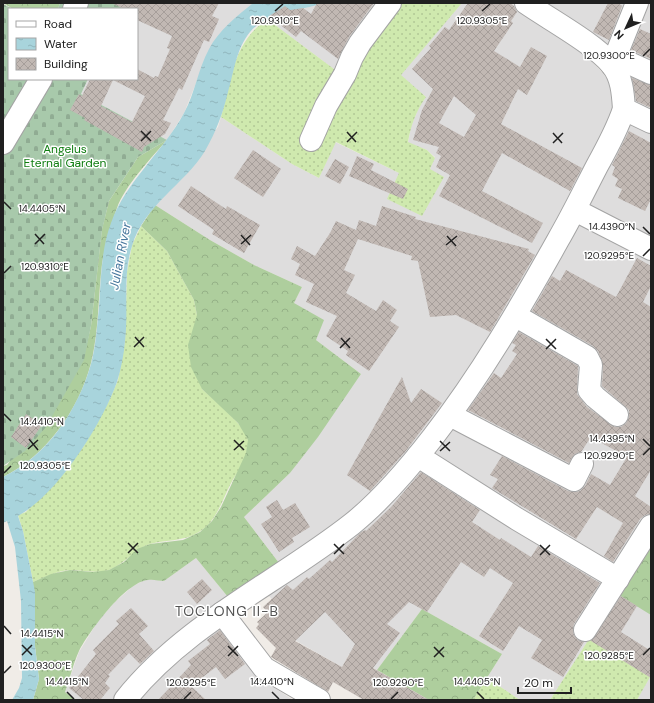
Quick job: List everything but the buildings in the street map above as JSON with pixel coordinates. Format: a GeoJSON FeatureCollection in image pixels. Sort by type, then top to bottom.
{"type":"FeatureCollection","features":[{"type":"Feature","properties":{"kind":"street"},"geometry":{"type":"LineString","coordinates":[[311,140],[326,106],[357,47],[390,3]]}},
{"type":"Feature","properties":{"kind":"street"},"geometry":{"type":"LineString","coordinates":[[526,3],[614,61],[651,73]]}},
{"type":"Feature","properties":{"kind":"street"},"geometry":{"type":"LineString","coordinates":[[125,700],[144,676],[161,660],[222,613],[354,523],[398,480],[450,414],[516,316],[575,210],[619,125],[624,109],[623,94],[614,61],[637,3]]}},
{"type":"Feature","properties":{"kind":"street"},"geometry":{"type":"LineString","coordinates":[[3,143],[40,80]]}},
{"type":"Feature","properties":{"kind":"street"},"geometry":{"type":"LineString","coordinates":[[624,109],[651,122]]}},
{"type":"Feature","properties":{"kind":"street"},"geometry":{"type":"LineString","coordinates":[[575,210],[651,249]]}},
{"type":"Feature","properties":{"kind":"street"},"geometry":{"type":"LineString","coordinates":[[516,316],[587,357],[591,365],[589,390],[595,398],[617,415]]}},
{"type":"Feature","properties":{"kind":"street"},"geometry":{"type":"LineString","coordinates":[[450,414],[574,480],[582,464]]}},
{"type":"Feature","properties":{"kind":"street"},"geometry":{"type":"LineString","coordinates":[[418,456],[517,519],[618,579]]}},
{"type":"Feature","properties":{"kind":"street"},"geometry":{"type":"LineString","coordinates":[[585,630],[651,526]]}},
{"type":"Feature","properties":{"kind":"street"},"geometry":{"type":"LineString","coordinates":[[222,613],[264,668],[319,700]]}},
{"type":"Feature","properties":{"kind":"shaded area"},"geometry":{"type":"Polygon","coordinates":[[[123,3],[253,3],[231,22],[210,48],[184,113],[167,140],[81,94],[88,80],[138,80],[138,8],[120,8],[123,3]]]}},
{"type":"Feature","properties":{"kind":"shaded area"},"geometry":{"type":"Polygon","coordinates":[[[323,3],[395,3],[346,78],[267,19],[323,3]]]}},
{"type":"Feature","properties":{"kind":"shaded area"},"geometry":{"type":"Polygon","coordinates":[[[462,3],[511,3],[569,41],[590,59],[608,79],[616,106],[522,290],[410,455],[348,514],[279,563],[244,517],[290,473],[361,374],[316,340],[294,303],[302,287],[254,265],[210,240],[155,205],[218,127],[221,117],[292,164],[319,178],[335,142],[399,173],[430,169],[435,157],[427,150],[408,143],[411,127],[419,107],[426,97],[400,75],[462,3]]]}},
{"type":"Feature","properties":{"kind":"shaded area"},"geometry":{"type":"Polygon","coordinates":[[[538,3],[651,3],[651,112],[635,104],[538,3]]]}},
{"type":"Feature","properties":{"kind":"shaded area"},"geometry":{"type":"Polygon","coordinates":[[[630,124],[651,130],[651,700],[637,700],[649,677],[589,639],[550,700],[520,700],[487,678],[502,654],[422,609],[377,670],[349,654],[342,667],[284,634],[295,623],[268,595],[317,563],[373,520],[398,497],[420,469],[630,124]]]}},
{"type":"Feature","properties":{"kind":"shaded area"},"geometry":{"type":"Polygon","coordinates":[[[196,558],[228,597],[113,700],[76,700],[65,692],[79,652],[98,621],[115,602],[133,586],[147,579],[164,581],[196,558]]]}},
{"type":"Feature","properties":{"kind":"shaded area"},"geometry":{"type":"Polygon","coordinates":[[[220,627],[261,679],[293,700],[138,700],[160,677],[220,627]]]}},
{"type":"Feature","properties":{"kind":"green space"},"geometry":{"type":"Polygon","coordinates":[[[3,3],[60,3],[58,8],[11,8],[3,3]]]}},
{"type":"Feature","properties":{"kind":"green space"},"geometry":{"type":"Polygon","coordinates":[[[60,3],[123,3],[120,8],[58,8],[60,3]]]}},
{"type":"Feature","properties":{"kind":"green space"},"geometry":{"type":"Polygon","coordinates":[[[395,3],[462,3],[401,75],[426,97],[414,118],[408,142],[427,150],[435,158],[430,169],[444,177],[422,216],[387,199],[399,173],[336,142],[319,178],[292,164],[221,117],[231,76],[240,51],[255,29],[267,19],[346,78],[395,3]]]}},
{"type":"Feature","properties":{"kind":"green space","name":"Angelus Eternal Garden"},"geometry":{"type":"Polygon","coordinates":[[[3,4],[11,8],[8,8],[8,80],[88,80],[81,94],[167,140],[138,157],[109,201],[102,230],[91,326],[84,360],[46,427],[25,451],[3,466],[3,4]]]}},
{"type":"Feature","properties":{"kind":"green space"},"geometry":{"type":"Polygon","coordinates":[[[167,140],[146,163],[132,182],[117,208],[108,236],[102,264],[94,351],[86,381],[78,398],[59,430],[47,444],[19,468],[3,477],[3,466],[7,465],[83,360],[91,326],[102,229],[109,201],[138,157],[167,140]]]}},
{"type":"Feature","properties":{"kind":"green space"},"geometry":{"type":"Polygon","coordinates":[[[155,205],[210,240],[254,265],[302,287],[294,303],[324,320],[316,340],[361,374],[318,437],[290,473],[244,517],[279,563],[228,597],[196,558],[164,581],[150,580],[139,583],[129,589],[109,609],[91,632],[79,651],[65,692],[76,700],[33,700],[39,679],[35,646],[33,582],[51,574],[70,570],[93,572],[109,570],[124,562],[137,549],[150,544],[183,540],[200,532],[212,521],[221,507],[246,453],[248,440],[238,423],[202,389],[191,367],[188,345],[197,315],[194,300],[167,251],[141,226],[155,205]]]}},
{"type":"Feature","properties":{"kind":"green space"},"geometry":{"type":"Polygon","coordinates":[[[141,226],[167,251],[194,300],[197,315],[202,389],[242,428],[248,440],[247,452],[214,517],[205,528],[199,532],[181,539],[156,542],[144,546],[120,564],[109,570],[95,572],[70,570],[51,574],[33,582],[23,531],[18,515],[26,512],[83,447],[109,401],[118,380],[125,341],[127,272],[132,245],[141,226]]]}},
{"type":"Feature","properties":{"kind":"green space"},"geometry":{"type":"Polygon","coordinates":[[[651,541],[651,615],[617,594],[651,541]]]}},
{"type":"Feature","properties":{"kind":"green space"},"geometry":{"type":"Polygon","coordinates":[[[422,609],[502,654],[473,700],[429,700],[377,670],[422,609]]]}},
{"type":"Feature","properties":{"kind":"green space"},"geometry":{"type":"Polygon","coordinates":[[[589,639],[650,677],[637,700],[550,700],[589,639]]]}},
{"type":"Feature","properties":{"kind":"green space"},"geometry":{"type":"Polygon","coordinates":[[[487,678],[520,700],[473,700],[487,678]]]}},
{"type":"Feature","properties":{"kind":"water","name":"Julian River"},"geometry":{"type":"Polygon","coordinates":[[[253,3],[323,3],[274,16],[257,25],[250,32],[238,53],[226,100],[213,137],[196,163],[155,207],[138,232],[132,246],[127,269],[125,346],[117,382],[110,399],[90,437],[63,475],[33,506],[18,516],[23,531],[35,592],[35,646],[39,679],[33,700],[12,700],[19,688],[22,678],[21,601],[15,547],[7,521],[3,523],[3,477],[19,468],[47,444],[59,430],[78,398],[93,357],[103,254],[111,223],[135,180],[166,141],[184,113],[205,57],[213,42],[229,24],[253,3]]]}},
{"type":"Feature","properties":{"kind":"district","name":"TOCLONG II-B"},"geometry":{"type":"Point","coordinates":[227,611]}}]}
